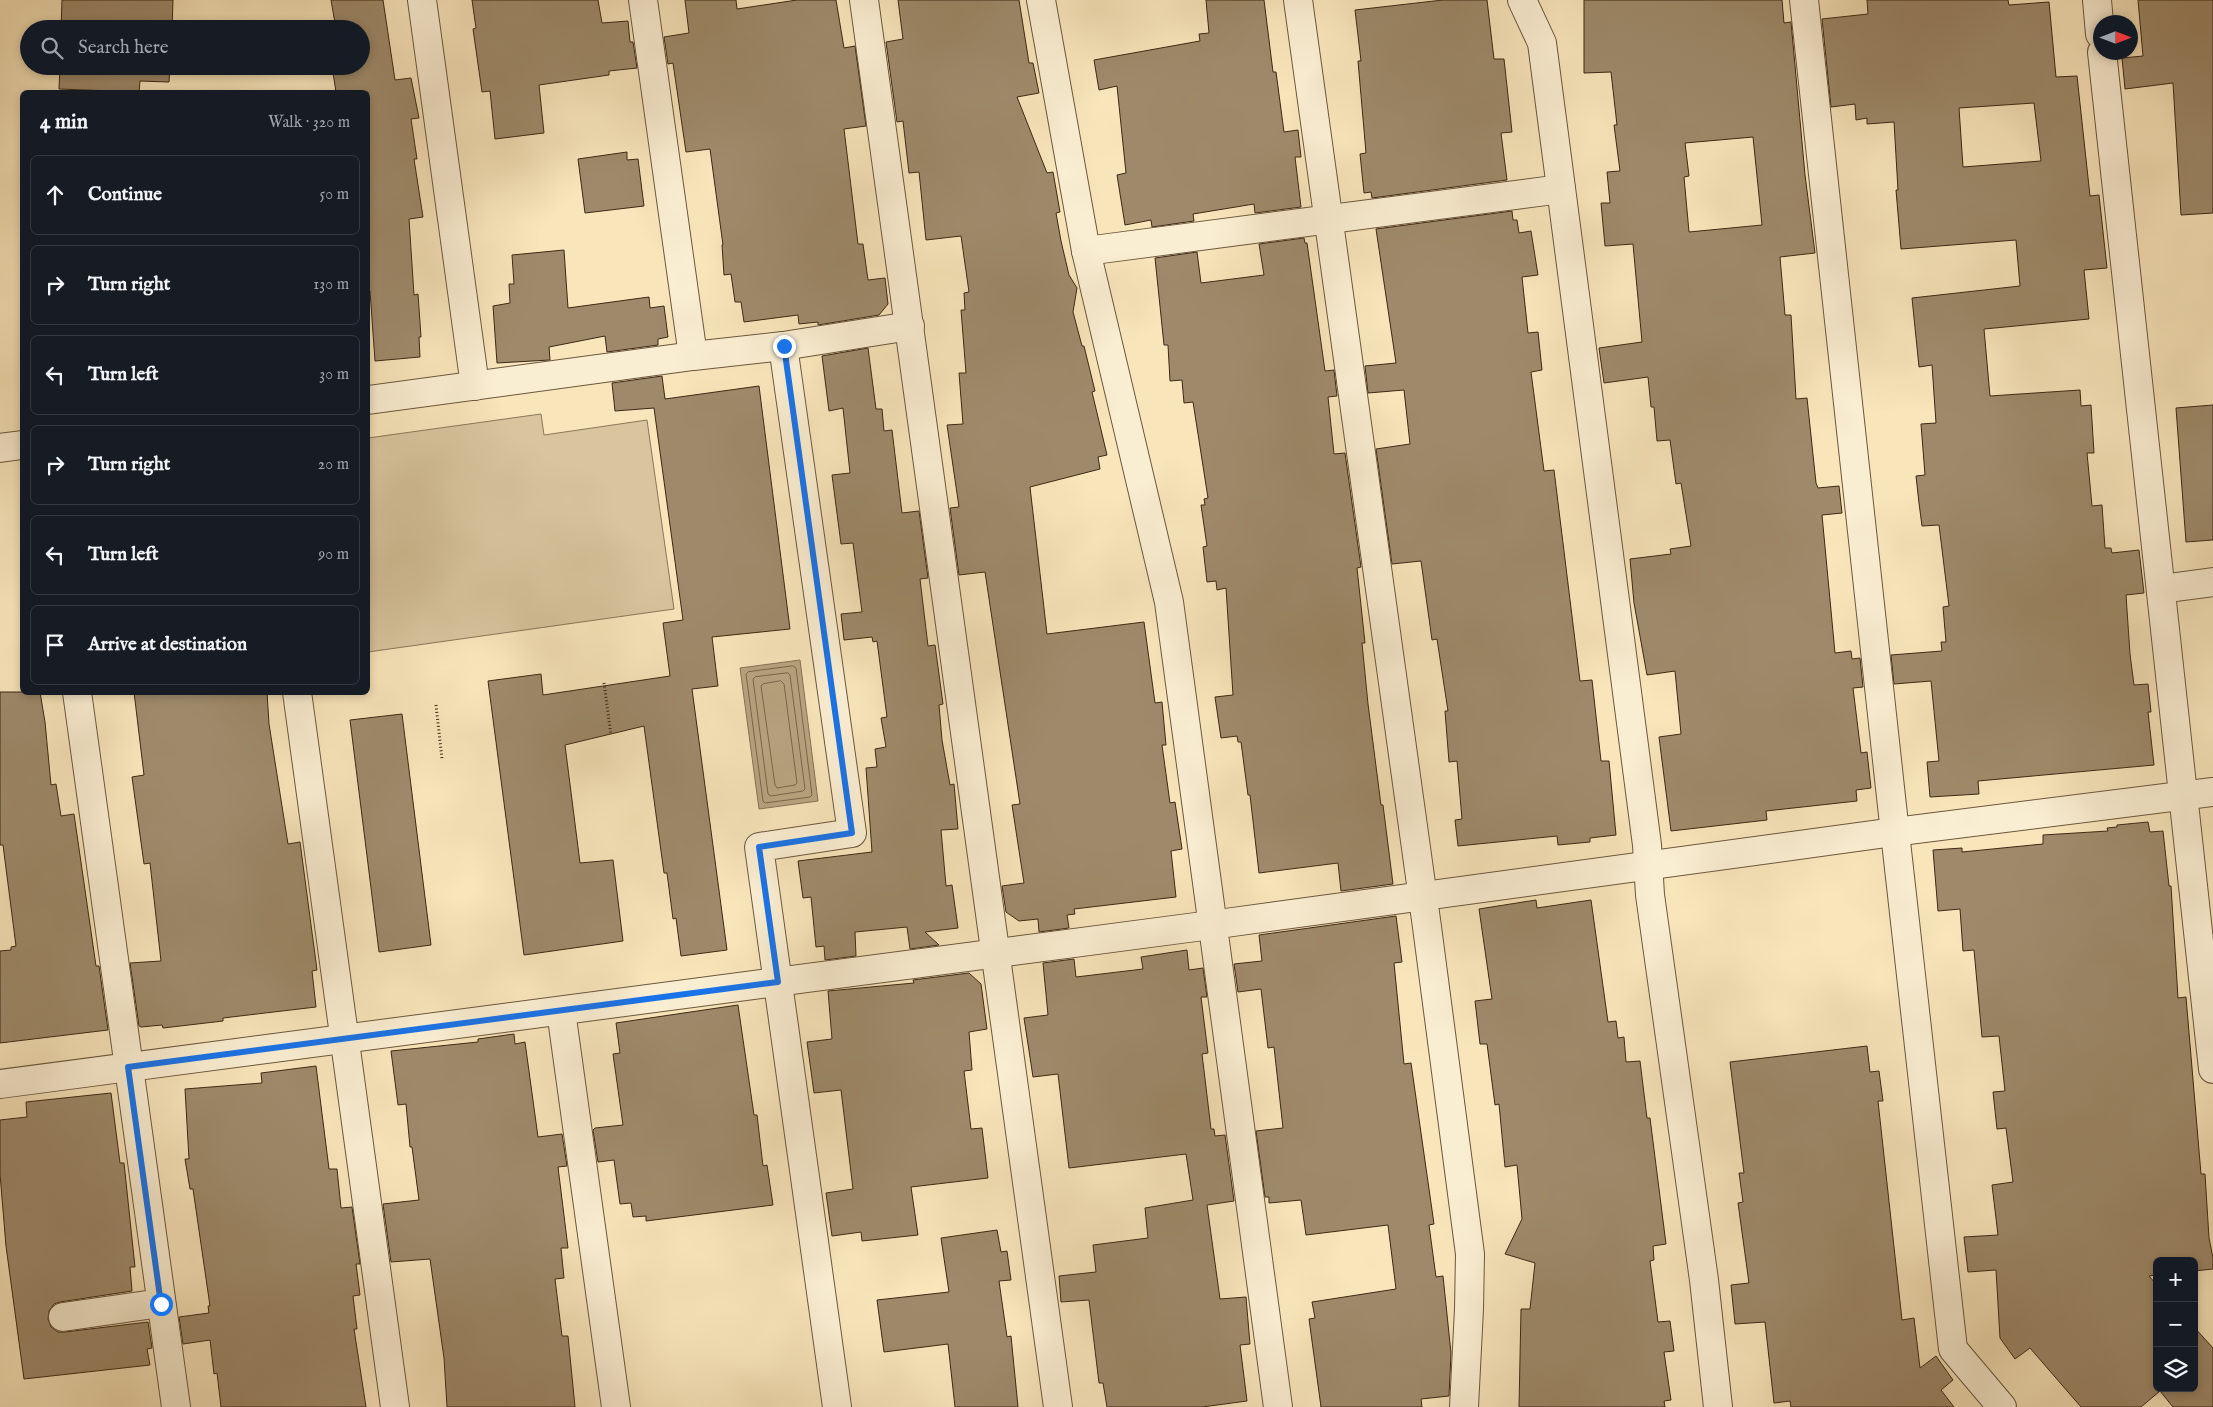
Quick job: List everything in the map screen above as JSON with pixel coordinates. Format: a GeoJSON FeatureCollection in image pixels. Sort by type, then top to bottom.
{"type":"FeatureCollection","features":[{"type":"Feature","properties":{"kind":"street"},"geometry":{"type":"LineString","coordinates":[[422,0],[475,386]]}},
{"type":"Feature","properties":{"kind":"street"},"geometry":{"type":"LineString","coordinates":[[643,0],[693,356]]}},
{"type":"Feature","properties":{"kind":"street"},"geometry":{"type":"LineString","coordinates":[[864,0],[1058,1407]]}},
{"type":"Feature","properties":{"kind":"street"},"geometry":{"type":"LineString","coordinates":[[1041,0],[1086,251],[1169,602],[1278,1407]]}},
{"type":"Feature","properties":{"kind":"street"},"geometry":{"type":"LineString","coordinates":[[1298,0],[1421,896],[1427,927],[1470,1254],[1464,1407]]}},
{"type":"Feature","properties":{"kind":"street"},"geometry":{"type":"LineString","coordinates":[[1522,0],[1542,42],[1647,845],[1648,866],[1704,1280],[1718,1407]]}},
{"type":"Feature","properties":{"kind":"street"},"geometry":{"type":"LineString","coordinates":[[1804,0],[1894,832],[1954,1349],[2002,1407]]}},
{"type":"Feature","properties":{"kind":"street"},"geometry":{"type":"LineString","coordinates":[[2097,0],[2098,15]]}},
{"type":"Feature","properties":{"kind":"street"},"geometry":{"type":"LineString","coordinates":[[2103,60],[2213,1069]]}},
{"type":"Feature","properties":{"kind":"street"},"geometry":{"type":"LineString","coordinates":[[1086,251],[1561,189]]}},
{"type":"Feature","properties":{"kind":"street"},"geometry":{"type":"LineString","coordinates":[[370,400],[693,356],[784,346],[910,326]]}},
{"type":"Feature","properties":{"kind":"street"},"geometry":{"type":"LineString","coordinates":[[784,346],[852,833],[759,847],[837,1407]]}},
{"type":"Feature","properties":{"kind":"street"},"geometry":{"type":"LineString","coordinates":[[0,448],[20,445]]}},
{"type":"Feature","properties":{"kind":"street"},"geometry":{"type":"LineString","coordinates":[[2161,589],[2213,582]]}},
{"type":"Feature","properties":{"kind":"street"},"geometry":{"type":"LineString","coordinates":[[77,695],[176,1407]]}},
{"type":"Feature","properties":{"kind":"street"},"geometry":{"type":"LineString","coordinates":[[297,695],[395,1407]]}},
{"type":"Feature","properties":{"kind":"street"},"geometry":{"type":"LineString","coordinates":[[0,1084],[1212,925],[1894,832],[2213,792]]}},
{"type":"Feature","properties":{"kind":"street"},"geometry":{"type":"LineString","coordinates":[[561,1011],[616,1407]]}},
{"type":"Feature","properties":{"kind":"street"},"geometry":{"type":"LineString","coordinates":[[63,1317],[161,1304]]}},
{"type":"Feature","properties":{"kind":"path"},"geometry":{"type":"LineString","coordinates":[[604,683],[610,735]]}},
{"type":"Feature","properties":{"kind":"path"},"geometry":{"type":"LineString","coordinates":[[436,705],[442,759]]}},
{"type":"Feature","properties":{"kind":"shaded area"},"geometry":{"type":"Polygon","coordinates":[[[541,414],[544,435],[647,420],[674,609],[370,652],[370,438],[541,414]]]}},
{"type":"Feature","properties":{"kind":"water"},"geometry":{"type":"Polygon","coordinates":[[[800,660],[818,801],[759,809],[740,668],[800,660]]]}},
{"type":"Feature","properties":{"kind":"building"},"geometry":{"type":"Polygon","coordinates":[[[62,0],[173,0],[172,20],[61,20],[62,0]]]}},
{"type":"Feature","properties":{"kind":"building"},"geometry":{"type":"Polygon","coordinates":[[[331,0],[383,0],[395,80],[411,78],[419,118],[411,119],[417,159],[414,159],[423,217],[409,219],[414,295],[418,294],[421,337],[419,337],[420,357],[375,361],[370,291],[370,90],[336,90],[333,75],[370,75],[370,20],[334,20],[331,0]]]}},
{"type":"Feature","properties":{"kind":"building"},"geometry":{"type":"Polygon","coordinates":[[[472,0],[598,0],[602,23],[628,21],[630,42],[633,42],[637,68],[609,71],[609,75],[539,85],[544,133],[495,139],[490,91],[482,92],[473,29],[476,28],[472,0]]]}},
{"type":"Feature","properties":{"kind":"building"},"geometry":{"type":"Polygon","coordinates":[[[685,0],[736,0],[737,9],[797,0],[836,0],[844,48],[855,46],[866,126],[844,129],[858,244],[863,244],[868,280],[885,278],[888,304],[879,315],[818,325],[818,322],[799,324],[798,315],[744,322],[741,302],[735,302],[731,274],[724,275],[723,245],[710,149],[686,152],[673,63],[668,64],[664,37],[689,33],[685,0]]]}},
{"type":"Feature","properties":{"kind":"building"},"geometry":{"type":"Polygon","coordinates":[[[898,0],[1019,0],[1029,63],[1033,63],[1039,93],[1017,97],[1047,173],[1053,172],[1060,212],[1056,213],[1061,241],[1069,275],[1077,288],[1073,312],[1095,391],[1092,392],[1107,455],[1098,457],[1100,469],[1030,487],[1047,634],[1144,622],[1155,703],[1162,702],[1166,745],[1162,745],[1170,803],[1175,802],[1182,849],[1171,851],[1176,897],[1074,909],[1075,914],[1067,915],[1069,928],[1039,932],[1038,919],[1019,921],[1006,912],[1002,886],[1024,883],[1012,805],[1020,804],[985,572],[959,575],[950,508],[959,507],[947,425],[963,424],[959,373],[966,373],[961,310],[965,310],[964,293],[969,292],[961,236],[926,240],[919,172],[909,173],[903,121],[897,122],[886,42],[903,39],[898,0]]]}},
{"type":"Feature","properties":{"kind":"building"},"geometry":{"type":"Polygon","coordinates":[[[1206,0],[1264,0],[1273,72],[1276,72],[1284,132],[1298,130],[1301,157],[1295,157],[1301,207],[1255,213],[1254,204],[1193,214],[1194,221],[1152,227],[1151,220],[1125,225],[1117,175],[1126,173],[1117,86],[1099,90],[1094,60],[1200,41],[1199,34],[1209,33],[1206,0]]]}},
{"type":"Feature","properties":{"kind":"building"},"geometry":{"type":"Polygon","coordinates":[[[1443,0],[1487,0],[1494,59],[1504,59],[1512,132],[1501,133],[1507,180],[1372,198],[1371,192],[1364,193],[1360,154],[1366,153],[1358,61],[1361,61],[1355,10],[1443,0]]]}},
{"type":"Feature","properties":{"kind":"building"},"geometry":{"type":"Polygon","coordinates":[[[1584,0],[1782,0],[1784,23],[1791,22],[1805,175],[1815,253],[1780,257],[1785,315],[1791,315],[1796,399],[1807,398],[1816,483],[1818,488],[1839,486],[1842,513],[1822,515],[1835,653],[1851,651],[1852,659],[1860,658],[1863,687],[1853,688],[1861,753],[1867,752],[1871,788],[1856,790],[1857,801],[1766,811],[1767,820],[1671,831],[1659,737],[1681,734],[1675,671],[1647,675],[1634,603],[1630,559],[1671,554],[1670,549],[1691,546],[1681,483],[1676,484],[1670,440],[1657,441],[1654,407],[1651,407],[1648,377],[1604,383],[1599,348],[1642,342],[1633,244],[1605,246],[1601,203],[1610,203],[1607,172],[1620,171],[1614,125],[1617,125],[1611,72],[1584,73],[1584,0]],[[1753,137],[1685,143],[1689,176],[1684,177],[1689,232],[1762,225],[1753,137]]]}},
{"type":"Feature","properties":{"kind":"building"},"geometry":{"type":"Polygon","coordinates":[[[1867,0],[2008,0],[2009,5],[2049,2],[2056,77],[2077,76],[2090,196],[2099,195],[2107,268],[2084,270],[2089,319],[1984,329],[1990,396],[2080,390],[2081,406],[2091,405],[2094,453],[2087,453],[2092,506],[2102,505],[2105,548],[2111,548],[2112,553],[2139,550],[2144,593],[2126,595],[2130,654],[2134,685],[2148,684],[2151,712],[2148,712],[2154,765],[1978,781],[1979,794],[1930,797],[1927,762],[1939,761],[1931,681],[1894,684],[1891,655],[1942,651],[1941,642],[1946,642],[1943,607],[1949,606],[1939,525],[1922,526],[1919,503],[1916,476],[1925,475],[1921,424],[1936,423],[1932,365],[1919,367],[1912,298],[2020,286],[2016,240],[1901,249],[1896,190],[1898,190],[1894,122],[1867,124],[1867,118],[1856,120],[1855,104],[1831,107],[1822,19],[1868,14],[1867,0]],[[2034,103],[1959,108],[1963,167],[2041,161],[2034,103]]]}},
{"type":"Feature","properties":{"kind":"building"},"geometry":{"type":"Polygon","coordinates":[[[2138,0],[2213,0],[2213,213],[2181,215],[2173,83],[2125,89],[2122,60],[2138,60],[2138,56],[2143,56],[2138,0]]]}},
{"type":"Feature","properties":{"kind":"building"},"geometry":{"type":"Polygon","coordinates":[[[60,75],[169,75],[169,82],[140,81],[139,90],[59,89],[60,75]]]}},
{"type":"Feature","properties":{"kind":"building"},"geometry":{"type":"Polygon","coordinates":[[[627,152],[627,160],[638,159],[644,206],[585,213],[578,159],[627,152]]]}},
{"type":"Feature","properties":{"kind":"building"},"geometry":{"type":"Polygon","coordinates":[[[1512,211],[1513,220],[1517,220],[1519,233],[1531,231],[1538,275],[1522,277],[1528,333],[1538,332],[1542,370],[1531,372],[1544,471],[1554,470],[1580,681],[1592,680],[1601,761],[1609,761],[1616,835],[1590,838],[1590,842],[1558,845],[1557,836],[1458,846],[1455,820],[1462,819],[1457,761],[1449,762],[1445,711],[1448,711],[1437,639],[1432,640],[1421,561],[1392,564],[1376,449],[1410,444],[1404,390],[1368,393],[1365,366],[1396,363],[1376,229],[1512,211]]]}},
{"type":"Feature","properties":{"kind":"building"},"geometry":{"type":"Polygon","coordinates":[[[1304,238],[1305,243],[1307,243],[1325,371],[1334,370],[1337,396],[1328,397],[1334,454],[1345,453],[1361,567],[1357,568],[1365,643],[1362,643],[1368,704],[1393,884],[1341,891],[1338,863],[1259,873],[1250,795],[1248,795],[1241,742],[1238,742],[1237,736],[1221,738],[1215,697],[1233,695],[1226,588],[1217,590],[1216,581],[1207,582],[1203,547],[1207,546],[1201,505],[1205,505],[1204,499],[1208,498],[1193,402],[1184,403],[1182,380],[1170,381],[1168,345],[1164,345],[1155,258],[1197,252],[1201,283],[1264,275],[1259,244],[1304,238]]]}},
{"type":"Feature","properties":{"kind":"building"},"geometry":{"type":"Polygon","coordinates":[[[564,250],[568,308],[649,297],[650,308],[664,306],[668,337],[658,339],[658,345],[607,352],[605,336],[549,347],[550,360],[497,363],[493,306],[510,303],[509,284],[514,284],[512,255],[564,250]]]}},
{"type":"Feature","properties":{"kind":"building"},"geometry":{"type":"Polygon","coordinates":[[[868,348],[876,409],[882,409],[884,431],[892,430],[902,513],[919,511],[928,578],[920,579],[928,646],[935,645],[943,704],[939,705],[942,740],[950,785],[954,784],[958,829],[941,830],[946,886],[952,885],[958,928],[925,932],[939,945],[910,949],[907,927],[855,932],[856,956],[825,960],[824,946],[816,947],[811,897],[803,898],[798,861],[872,852],[866,768],[877,767],[875,749],[886,747],[881,718],[887,717],[877,641],[873,642],[872,637],[844,640],[841,614],[862,612],[853,543],[841,544],[832,475],[850,473],[843,408],[829,411],[822,356],[868,348]]]}},
{"type":"Feature","properties":{"kind":"building"},"geometry":{"type":"Polygon","coordinates":[[[662,376],[665,399],[759,386],[790,629],[712,637],[718,686],[692,689],[727,950],[681,956],[676,918],[673,919],[667,873],[664,873],[644,726],[565,745],[580,863],[613,860],[623,941],[524,955],[488,681],[541,674],[543,695],[670,676],[663,623],[683,620],[654,408],[615,411],[612,383],[662,376]]]}},
{"type":"Feature","properties":{"kind":"building"},"geometry":{"type":"Polygon","coordinates":[[[2213,405],[2213,540],[2186,542],[2176,408],[2213,405]]]}},
{"type":"Feature","properties":{"kind":"building"},"geometry":{"type":"Polygon","coordinates":[[[0,692],[20,692],[20,695],[40,695],[51,785],[56,784],[61,816],[74,814],[96,966],[99,966],[108,1030],[0,1043],[0,951],[11,950],[11,947],[16,946],[3,845],[0,845],[0,692]]]}},
{"type":"Feature","properties":{"kind":"building"},"geometry":{"type":"Polygon","coordinates":[[[134,695],[267,695],[269,724],[288,844],[300,842],[317,970],[312,971],[316,1007],[223,1018],[223,1021],[163,1028],[162,1025],[139,1026],[130,963],[161,961],[150,863],[144,864],[132,777],[144,775],[134,695]]]}},
{"type":"Feature","properties":{"kind":"building"},"geometry":{"type":"Polygon","coordinates":[[[402,714],[431,945],[379,952],[350,720],[402,714]]]}},
{"type":"Feature","properties":{"kind":"building"},"geometry":{"type":"Polygon","coordinates":[[[2148,822],[2150,832],[2163,831],[2169,886],[2171,886],[2178,998],[2186,997],[2201,1174],[2205,1174],[2213,1269],[2198,1271],[2198,1257],[2153,1257],[2153,1276],[2149,1276],[2153,1280],[2153,1392],[2159,1392],[2141,1407],[2081,1407],[2030,1348],[2015,1359],[2000,1338],[1996,1270],[1968,1272],[1964,1237],[1998,1235],[1992,1185],[2013,1182],[2006,1128],[1997,1129],[1993,1092],[2005,1091],[1999,1036],[1982,1037],[1974,950],[1963,951],[1960,909],[1938,911],[1933,850],[1962,848],[1962,852],[2043,844],[2043,835],[2108,831],[2107,828],[2117,827],[2117,825],[2148,822]]]}},
{"type":"Feature","properties":{"kind":"building"},"geometry":{"type":"Polygon","coordinates":[[[1536,900],[1537,908],[1591,900],[1608,1022],[1616,1021],[1618,1038],[1624,1037],[1626,1062],[1640,1061],[1647,1118],[1650,1118],[1666,1244],[1653,1246],[1654,1260],[1650,1261],[1658,1322],[1670,1321],[1674,1351],[1664,1352],[1671,1400],[1664,1401],[1665,1407],[1519,1407],[1521,1309],[1530,1309],[1535,1263],[1505,1254],[1522,1219],[1517,1165],[1505,1167],[1499,1104],[1495,1105],[1487,1044],[1480,1044],[1475,1001],[1492,999],[1479,909],[1536,900]]]}},
{"type":"Feature","properties":{"kind":"building"},"geometry":{"type":"Polygon","coordinates":[[[1396,916],[1402,962],[1394,963],[1404,1064],[1411,1063],[1434,1224],[1429,1225],[1436,1277],[1443,1276],[1451,1353],[1449,1396],[1421,1399],[1422,1407],[1321,1407],[1309,1319],[1315,1318],[1312,1302],[1396,1289],[1388,1225],[1306,1235],[1301,1200],[1269,1203],[1269,1197],[1265,1197],[1256,1131],[1283,1128],[1274,1047],[1268,1048],[1261,989],[1238,992],[1234,964],[1262,961],[1259,935],[1396,916]]]}},
{"type":"Feature","properties":{"kind":"building"},"geometry":{"type":"Polygon","coordinates":[[[1187,950],[1189,970],[1203,968],[1207,997],[1201,997],[1208,1053],[1202,1054],[1211,1129],[1214,1129],[1215,1136],[1225,1135],[1234,1201],[1207,1205],[1220,1299],[1246,1297],[1250,1344],[1240,1345],[1247,1401],[1202,1407],[1107,1407],[1103,1383],[1099,1383],[1089,1300],[1061,1302],[1059,1276],[1096,1272],[1093,1245],[1148,1238],[1145,1208],[1193,1200],[1186,1154],[1069,1168],[1058,1074],[1033,1077],[1024,1018],[1048,1015],[1043,963],[1074,959],[1076,977],[1143,969],[1141,957],[1187,950]]]}},
{"type":"Feature","properties":{"kind":"building"},"geometry":{"type":"Polygon","coordinates":[[[969,973],[981,984],[987,1029],[969,1032],[972,1070],[964,1071],[971,1129],[982,1128],[988,1178],[911,1187],[918,1235],[862,1241],[861,1232],[832,1236],[826,1193],[853,1189],[841,1090],[814,1093],[807,1042],[832,1039],[828,991],[914,983],[913,980],[969,973]]]}},
{"type":"Feature","properties":{"kind":"building"},"geometry":{"type":"Polygon","coordinates":[[[738,1005],[754,1115],[757,1115],[763,1166],[767,1165],[773,1205],[646,1221],[646,1216],[633,1217],[631,1203],[620,1204],[614,1160],[598,1162],[593,1130],[595,1128],[623,1125],[613,1054],[620,1053],[616,1023],[738,1005]]]}},
{"type":"Feature","properties":{"kind":"building"},"geometry":{"type":"Polygon","coordinates":[[[514,1034],[515,1044],[525,1042],[538,1137],[562,1134],[567,1166],[558,1167],[568,1248],[561,1248],[564,1278],[555,1279],[562,1336],[568,1336],[575,1407],[447,1407],[444,1358],[430,1259],[391,1262],[383,1204],[419,1200],[412,1147],[410,1147],[406,1104],[398,1105],[391,1051],[478,1042],[478,1039],[514,1034]]]}},
{"type":"Feature","properties":{"kind":"building"},"geometry":{"type":"Polygon","coordinates":[[[1867,1046],[1870,1072],[1879,1071],[1883,1101],[1878,1101],[1902,1320],[1914,1318],[1920,1368],[1936,1356],[1953,1380],[1941,1390],[1954,1407],[1791,1407],[1790,1401],[1774,1403],[1765,1322],[1735,1324],[1731,1285],[1749,1283],[1738,1203],[1743,1202],[1739,1173],[1744,1173],[1730,1062],[1867,1046]]]}},
{"type":"Feature","properties":{"kind":"building"},"geometry":{"type":"Polygon","coordinates":[[[316,1066],[329,1169],[337,1169],[341,1208],[352,1207],[360,1264],[356,1264],[360,1295],[353,1296],[357,1329],[354,1329],[366,1407],[221,1407],[217,1373],[214,1374],[210,1340],[183,1344],[179,1317],[209,1313],[208,1306],[210,1306],[193,1189],[190,1189],[185,1159],[189,1159],[185,1089],[262,1083],[261,1073],[316,1066]]]}},
{"type":"Feature","properties":{"kind":"building"},"geometry":{"type":"Polygon","coordinates":[[[111,1093],[120,1163],[124,1163],[135,1267],[130,1267],[132,1291],[54,1304],[49,1311],[48,1319],[51,1327],[58,1332],[148,1322],[152,1348],[147,1349],[150,1365],[24,1379],[6,1246],[0,1174],[0,1120],[27,1117],[26,1102],[111,1093]]]}},
{"type":"Feature","properties":{"kind":"building"},"geometry":{"type":"Polygon","coordinates":[[[997,1230],[1001,1252],[1007,1251],[1011,1280],[999,1281],[1007,1337],[1011,1336],[1018,1407],[955,1407],[948,1344],[884,1352],[877,1300],[949,1292],[941,1238],[997,1230]]]}},
{"type":"Feature","properties":{"kind":"building"},"geometry":{"type":"Polygon","coordinates":[[[2198,1331],[2213,1348],[2213,1407],[2173,1407],[2161,1392],[2198,1392],[2198,1331]]]}},
{"type":"Feature","properties":{"kind":"route"},"geometry":{"type":"LineString","coordinates":[[161,1304],[128,1067],[778,982],[759,847],[852,833],[784,346]]}}]}
